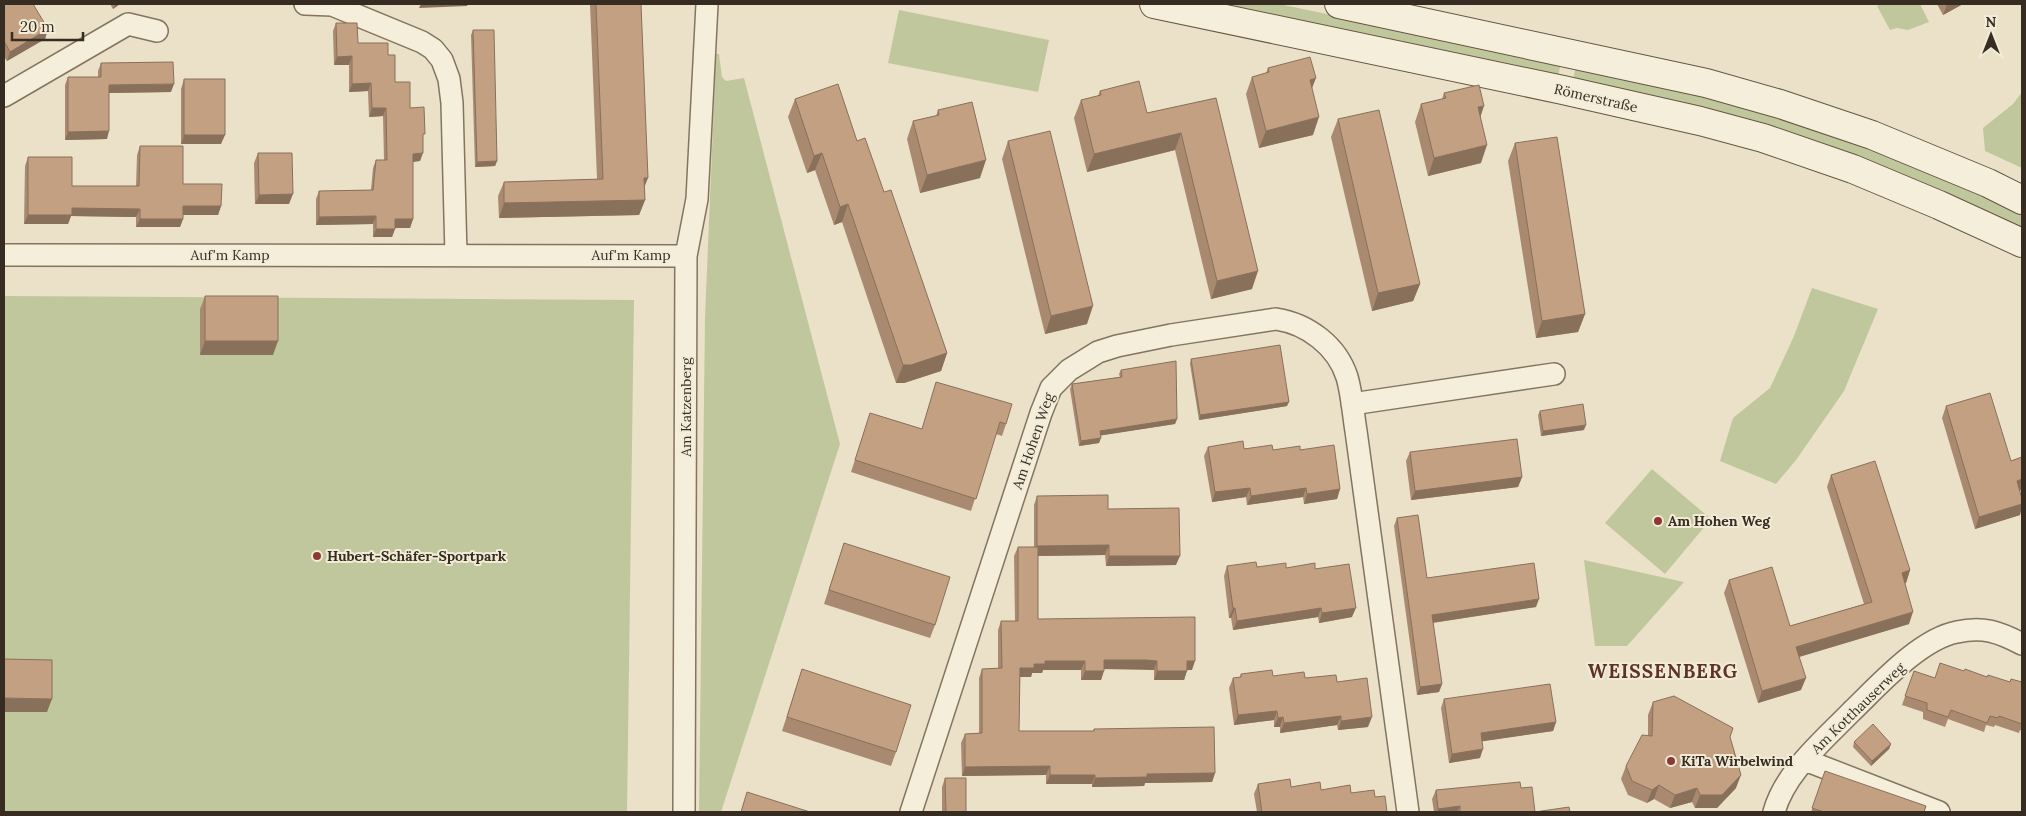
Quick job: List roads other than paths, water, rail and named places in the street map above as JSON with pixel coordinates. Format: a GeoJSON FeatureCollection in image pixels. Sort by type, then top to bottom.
{"type":"FeatureCollection","features":[{"type":"Feature","properties":{"kind":"main road","name":"Römerstraße"},"geometry":{"type":"LineString","coordinates":[[1154,4],[1572,92],[1700,121],[1763,138],[1853,169],[2022,243]]}},
{"type":"Feature","properties":{"kind":"main road"},"geometry":{"type":"LineString","coordinates":[[1339,4],[1706,83],[1780,104],[1872,135],[1988,183],[2022,200]]}},
{"type":"Feature","properties":{"kind":"street"},"geometry":{"type":"LineString","coordinates":[[305,4],[332,5],[392,28],[433,49],[442,60],[449,79],[452,103],[456,255]]}},
{"type":"Feature","properties":{"kind":"street","name":"Am Katzenberg"},"geometry":{"type":"LineString","coordinates":[[684,812],[686,256],[697,199],[707,4]]}},
{"type":"Feature","properties":{"kind":"street"},"geometry":{"type":"LineString","coordinates":[[4,96],[128,24],[157,31]]}},
{"type":"Feature","properties":{"kind":"street","name":"Auf'm Kamp"},"geometry":{"type":"LineString","coordinates":[[4,255],[686,256]]}},
{"type":"Feature","properties":{"kind":"street","name":"Am Hohen Weg"},"geometry":{"type":"LineString","coordinates":[[910,812],[1051,388],[1069,370],[1092,355],[1117,346],[1276,318],[1290,321],[1316,334],[1338,359],[1345,372],[1352,404],[1408,812]]}},
{"type":"Feature","properties":{"kind":"street"},"geometry":{"type":"LineString","coordinates":[[1352,404],[1554,374]]}},
{"type":"Feature","properties":{"kind":"street","name":"Am Kotthauserweg"},"geometry":{"type":"LineString","coordinates":[[1774,812],[1776,804],[1791,778],[1805,760],[1894,670],[1936,639],[1956,632],[1984,629],[2005,635],[2022,644]]}},
{"type":"Feature","properties":{"kind":"street","name":"Am Kotthauserweg"},"geometry":{"type":"LineString","coordinates":[[1805,760],[1939,812]]}},
{"type":"Feature","properties":{"kind":"place","name":"Am Hohen Weg"},"geometry":{"type":"Point","coordinates":[1658,521]}},
{"type":"Feature","properties":{"kind":"place","name":"Hubert-Schäfer-Sportpark"},"geometry":{"type":"Point","coordinates":[317,556]}},
{"type":"Feature","properties":{"kind":"place","name":"KiTa Wirbelwind"},"geometry":{"type":"Point","coordinates":[1671,761]}},
{"type":"Feature","properties":{"kind":"district","name":"WEISSENBERG"},"geometry":{"type":"Point","coordinates":[1663,671]}}]}
